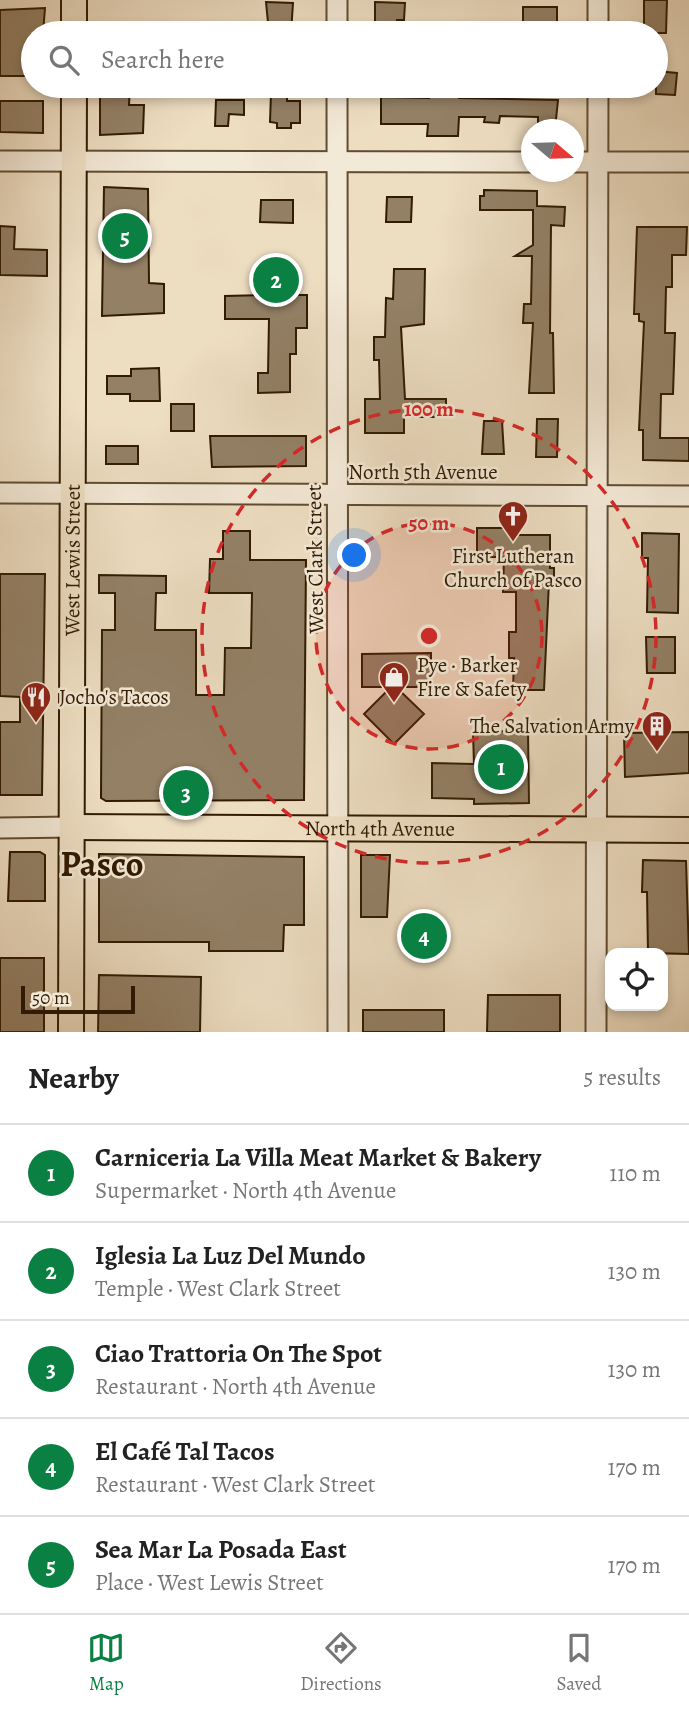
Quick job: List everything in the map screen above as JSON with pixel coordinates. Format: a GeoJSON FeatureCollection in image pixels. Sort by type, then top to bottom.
{"type":"FeatureCollection","features":[{"type":"Feature","properties":{"kind":"main road"},"geometry":{"type":"LineString","coordinates":[[74,0],[74,21]]}},
{"type":"Feature","properties":{"kind":"main road","name":"West Lewis Street"},"geometry":{"type":"LineString","coordinates":[[71,1032],[74,98]]}},
{"type":"Feature","properties":{"kind":"main road","name":"North 4th Avenue"},"geometry":{"type":"LineString","coordinates":[[72,827],[689,830]]}},
{"type":"Feature","properties":{"kind":"street"},"geometry":{"type":"LineString","coordinates":[[337,0],[337,21]]}},
{"type":"Feature","properties":{"kind":"street"},"geometry":{"type":"LineString","coordinates":[[598,0],[598,21]]}},
{"type":"Feature","properties":{"kind":"street","name":"West Clark Street"},"geometry":{"type":"LineString","coordinates":[[337,98],[335,495],[338,516],[338,1032]]}},
{"type":"Feature","properties":{"kind":"street"},"geometry":{"type":"LineString","coordinates":[[596,1032],[598,98]]}},
{"type":"Feature","properties":{"kind":"street"},"geometry":{"type":"LineString","coordinates":[[0,161],[521,162]]}},
{"type":"Feature","properties":{"kind":"street"},"geometry":{"type":"LineString","coordinates":[[584,162],[689,162]]}},
{"type":"Feature","properties":{"kind":"street","name":"North 5th Avenue"},"geometry":{"type":"LineString","coordinates":[[0,493],[689,496]]}},
{"type":"Feature","properties":{"kind":"street"},"geometry":{"type":"LineString","coordinates":[[0,828],[72,827]]}},
{"type":"Feature","properties":{"kind":"building"},"geometry":{"type":"Polygon","coordinates":[[[644,0],[667,0],[666,21],[644,21],[644,0]]]}},
{"type":"Feature","properties":{"kind":"building"},"geometry":{"type":"Polygon","coordinates":[[[266,2],[293,3],[292,21],[268,21],[266,2]]]}},
{"type":"Feature","properties":{"kind":"building"},"geometry":{"type":"Polygon","coordinates":[[[375,2],[405,3],[404,20],[375,21],[375,2]]]}},
{"type":"Feature","properties":{"kind":"building"},"geometry":{"type":"Polygon","coordinates":[[[523,7],[557,7],[557,21],[523,21],[523,7]]]}},
{"type":"Feature","properties":{"kind":"building"},"geometry":{"type":"Polygon","coordinates":[[[45,8],[44,21],[21,21],[21,76],[0,76],[0,10],[45,8]]]}},
{"type":"Feature","properties":{"kind":"building"},"geometry":{"type":"Polygon","coordinates":[[[668,72],[677,73],[675,95],[668,95],[668,72]]]}},
{"type":"Feature","properties":{"kind":"building"},"geometry":{"type":"Polygon","coordinates":[[[100,98],[129,98],[129,105],[144,105],[143,133],[100,135],[100,98]]]}},
{"type":"Feature","properties":{"kind":"building"},"geometry":{"type":"Polygon","coordinates":[[[271,98],[300,101],[300,123],[291,123],[291,128],[277,128],[277,123],[270,122],[271,98]]]}},
{"type":"Feature","properties":{"kind":"building"},"geometry":{"type":"Polygon","coordinates":[[[381,98],[558,100],[556,119],[500,116],[499,123],[484,122],[485,117],[459,117],[458,136],[427,136],[428,124],[381,124],[381,98]]]}},
{"type":"Feature","properties":{"kind":"building"},"geometry":{"type":"Polygon","coordinates":[[[216,100],[244,100],[244,115],[229,114],[228,126],[215,126],[216,100]]]}},
{"type":"Feature","properties":{"kind":"building"},"geometry":{"type":"Polygon","coordinates":[[[0,101],[43,101],[43,133],[0,132],[0,101]]]}},
{"type":"Feature","properties":{"kind":"building"},"geometry":{"type":"Polygon","coordinates":[[[104,187],[148,189],[149,283],[164,284],[164,313],[102,316],[104,187]]]}},
{"type":"Feature","properties":{"kind":"building"},"geometry":{"type":"Polygon","coordinates":[[[484,190],[537,191],[537,206],[565,207],[564,226],[551,225],[550,333],[553,333],[554,393],[529,393],[533,323],[523,323],[524,304],[531,304],[532,256],[515,256],[533,245],[533,210],[480,210],[480,196],[484,196],[484,190]]]}},
{"type":"Feature","properties":{"kind":"building"},"geometry":{"type":"Polygon","coordinates":[[[387,197],[412,197],[411,222],[386,222],[387,197]]]}},
{"type":"Feature","properties":{"kind":"building"},"geometry":{"type":"Polygon","coordinates":[[[261,200],[293,200],[293,223],[260,222],[261,200]]]}},
{"type":"Feature","properties":{"kind":"building"},"geometry":{"type":"Polygon","coordinates":[[[0,226],[15,227],[14,249],[47,250],[47,276],[0,275],[0,226]]]}},
{"type":"Feature","properties":{"kind":"building"},"geometry":{"type":"Polygon","coordinates":[[[637,227],[687,227],[686,255],[672,255],[672,287],[666,287],[665,333],[675,333],[673,394],[661,394],[660,438],[689,438],[689,461],[643,460],[643,430],[639,430],[644,322],[639,321],[639,314],[634,314],[637,227]]]}},
{"type":"Feature","properties":{"kind":"building"},"geometry":{"type":"Polygon","coordinates":[[[394,269],[425,269],[424,324],[401,327],[405,399],[446,399],[446,417],[404,417],[404,433],[365,433],[365,399],[380,399],[379,360],[374,360],[374,337],[385,337],[386,298],[393,299],[394,269]]]}},
{"type":"Feature","properties":{"kind":"building"},"geometry":{"type":"Polygon","coordinates":[[[262,270],[291,270],[291,295],[307,295],[307,328],[296,328],[296,354],[290,354],[290,392],[258,393],[258,373],[268,373],[269,319],[225,319],[225,296],[262,295],[262,270]]]}},
{"type":"Feature","properties":{"kind":"building"},"geometry":{"type":"Polygon","coordinates":[[[159,368],[160,401],[130,401],[130,394],[107,394],[107,376],[131,376],[131,369],[159,368]]]}},
{"type":"Feature","properties":{"kind":"building"},"geometry":{"type":"Polygon","coordinates":[[[171,404],[194,404],[194,431],[171,431],[171,404]]]}},
{"type":"Feature","properties":{"kind":"building"},"geometry":{"type":"Polygon","coordinates":[[[537,419],[558,419],[557,457],[536,457],[537,419]]]}},
{"type":"Feature","properties":{"kind":"building"},"geometry":{"type":"Polygon","coordinates":[[[484,421],[502,421],[504,454],[482,454],[484,421]]]}},
{"type":"Feature","properties":{"kind":"building"},"geometry":{"type":"Polygon","coordinates":[[[210,436],[306,436],[306,466],[212,467],[210,436]]]}},
{"type":"Feature","properties":{"kind":"building"},"geometry":{"type":"Polygon","coordinates":[[[106,446],[138,446],[138,464],[106,464],[106,446]]]}},
{"type":"Feature","properties":{"kind":"building"},"geometry":{"type":"Polygon","coordinates":[[[477,528],[518,528],[518,535],[550,535],[550,568],[554,568],[554,581],[549,581],[544,690],[513,690],[514,658],[509,658],[509,632],[516,632],[516,592],[503,592],[504,557],[477,557],[477,528]]]}},
{"type":"Feature","properties":{"kind":"building"},"geometry":{"type":"Polygon","coordinates":[[[223,531],[250,531],[250,560],[306,560],[304,800],[106,801],[101,798],[102,630],[115,630],[115,593],[99,593],[99,575],[166,576],[166,593],[156,593],[155,630],[196,630],[196,695],[224,695],[225,648],[251,648],[252,593],[209,593],[210,559],[223,559],[223,531]]]}},
{"type":"Feature","properties":{"kind":"building"},"geometry":{"type":"Polygon","coordinates":[[[642,533],[679,534],[678,613],[647,612],[648,558],[642,558],[642,533]]]}},
{"type":"Feature","properties":{"kind":"building"},"geometry":{"type":"Polygon","coordinates":[[[0,574],[45,574],[42,795],[0,795],[0,722],[20,722],[20,697],[0,696],[0,574]]]}},
{"type":"Feature","properties":{"kind":"building"},"geometry":{"type":"Polygon","coordinates":[[[646,637],[675,637],[675,673],[647,673],[646,637]]]}},
{"type":"Feature","properties":{"kind":"building","name":"Pye · Barker Fire & Safety"},"geometry":{"type":"Polygon","coordinates":[[[431,653],[431,687],[396,687],[424,714],[394,744],[364,714],[391,687],[362,687],[362,654],[431,653]]]}},
{"type":"Feature","properties":{"kind":"building"},"geometry":{"type":"Polygon","coordinates":[[[528,731],[529,803],[474,804],[474,799],[432,798],[432,763],[474,764],[473,732],[528,731]]]}},
{"type":"Feature","properties":{"kind":"building","name":"The Salvation Army"},"geometry":{"type":"Polygon","coordinates":[[[689,732],[689,773],[625,777],[624,733],[689,732]]]}},
{"type":"Feature","properties":{"kind":"building"},"geometry":{"type":"Polygon","coordinates":[[[10,852],[40,852],[45,855],[45,901],[8,901],[10,852]]]}},
{"type":"Feature","properties":{"kind":"building"},"geometry":{"type":"Polygon","coordinates":[[[99,854],[304,857],[304,925],[284,925],[283,951],[209,951],[209,942],[99,942],[99,854]]]}},
{"type":"Feature","properties":{"kind":"building"},"geometry":{"type":"Polygon","coordinates":[[[361,855],[390,855],[387,917],[361,917],[361,855]]]}},
{"type":"Feature","properties":{"kind":"building"},"geometry":{"type":"Polygon","coordinates":[[[643,860],[686,861],[689,954],[668,953],[668,948],[648,948],[647,892],[642,892],[643,860]]]}},
{"type":"Feature","properties":{"kind":"building"},"geometry":{"type":"Polygon","coordinates":[[[0,958],[44,958],[44,1032],[0,1032],[0,958]]]}},
{"type":"Feature","properties":{"kind":"building"},"geometry":{"type":"Polygon","coordinates":[[[99,975],[201,977],[200,1032],[98,1032],[99,975]]]}},
{"type":"Feature","properties":{"kind":"building"},"geometry":{"type":"Polygon","coordinates":[[[488,995],[560,995],[560,1032],[487,1032],[488,995]]]}},
{"type":"Feature","properties":{"kind":"building"},"geometry":{"type":"Polygon","coordinates":[[[363,1010],[444,1010],[444,1032],[363,1032],[363,1010]]]}},
{"type":"Feature","properties":{"kind":"place","name":"Sea Mar La Posada East"},"geometry":{"type":"Point","coordinates":[125,236]}},
{"type":"Feature","properties":{"kind":"place","name":"Iglesia La Luz Del Mundo"},"geometry":{"type":"Point","coordinates":[276,280]}},
{"type":"Feature","properties":{"kind":"place","name":"First Lutheran Church of Pasco"},"geometry":{"type":"Point","coordinates":[513,543]}},
{"type":"Feature","properties":{"kind":"place","name":"Pye · Barker Fire & Safety"},"geometry":{"type":"Point","coordinates":[394,704]}},
{"type":"Feature","properties":{"kind":"place","name":"Jocho's Tacos"},"geometry":{"type":"Point","coordinates":[36,724]}},
{"type":"Feature","properties":{"kind":"place","name":"The Salvation Army"},"geometry":{"type":"Point","coordinates":[657,753]}},
{"type":"Feature","properties":{"kind":"place","name":"Carniceria La Villa Meat Market & Bakery"},"geometry":{"type":"Point","coordinates":[501,767]}},
{"type":"Feature","properties":{"kind":"place","name":"Ciao Trattoria On The Spot"},"geometry":{"type":"Point","coordinates":[186,793]}},
{"type":"Feature","properties":{"kind":"place","name":"El Café Tal Tacos"},"geometry":{"type":"Point","coordinates":[424,936]}},
{"type":"Feature","properties":{"kind":"district","name":"Pasco"},"geometry":{"type":"Point","coordinates":[102,864]}}]}
